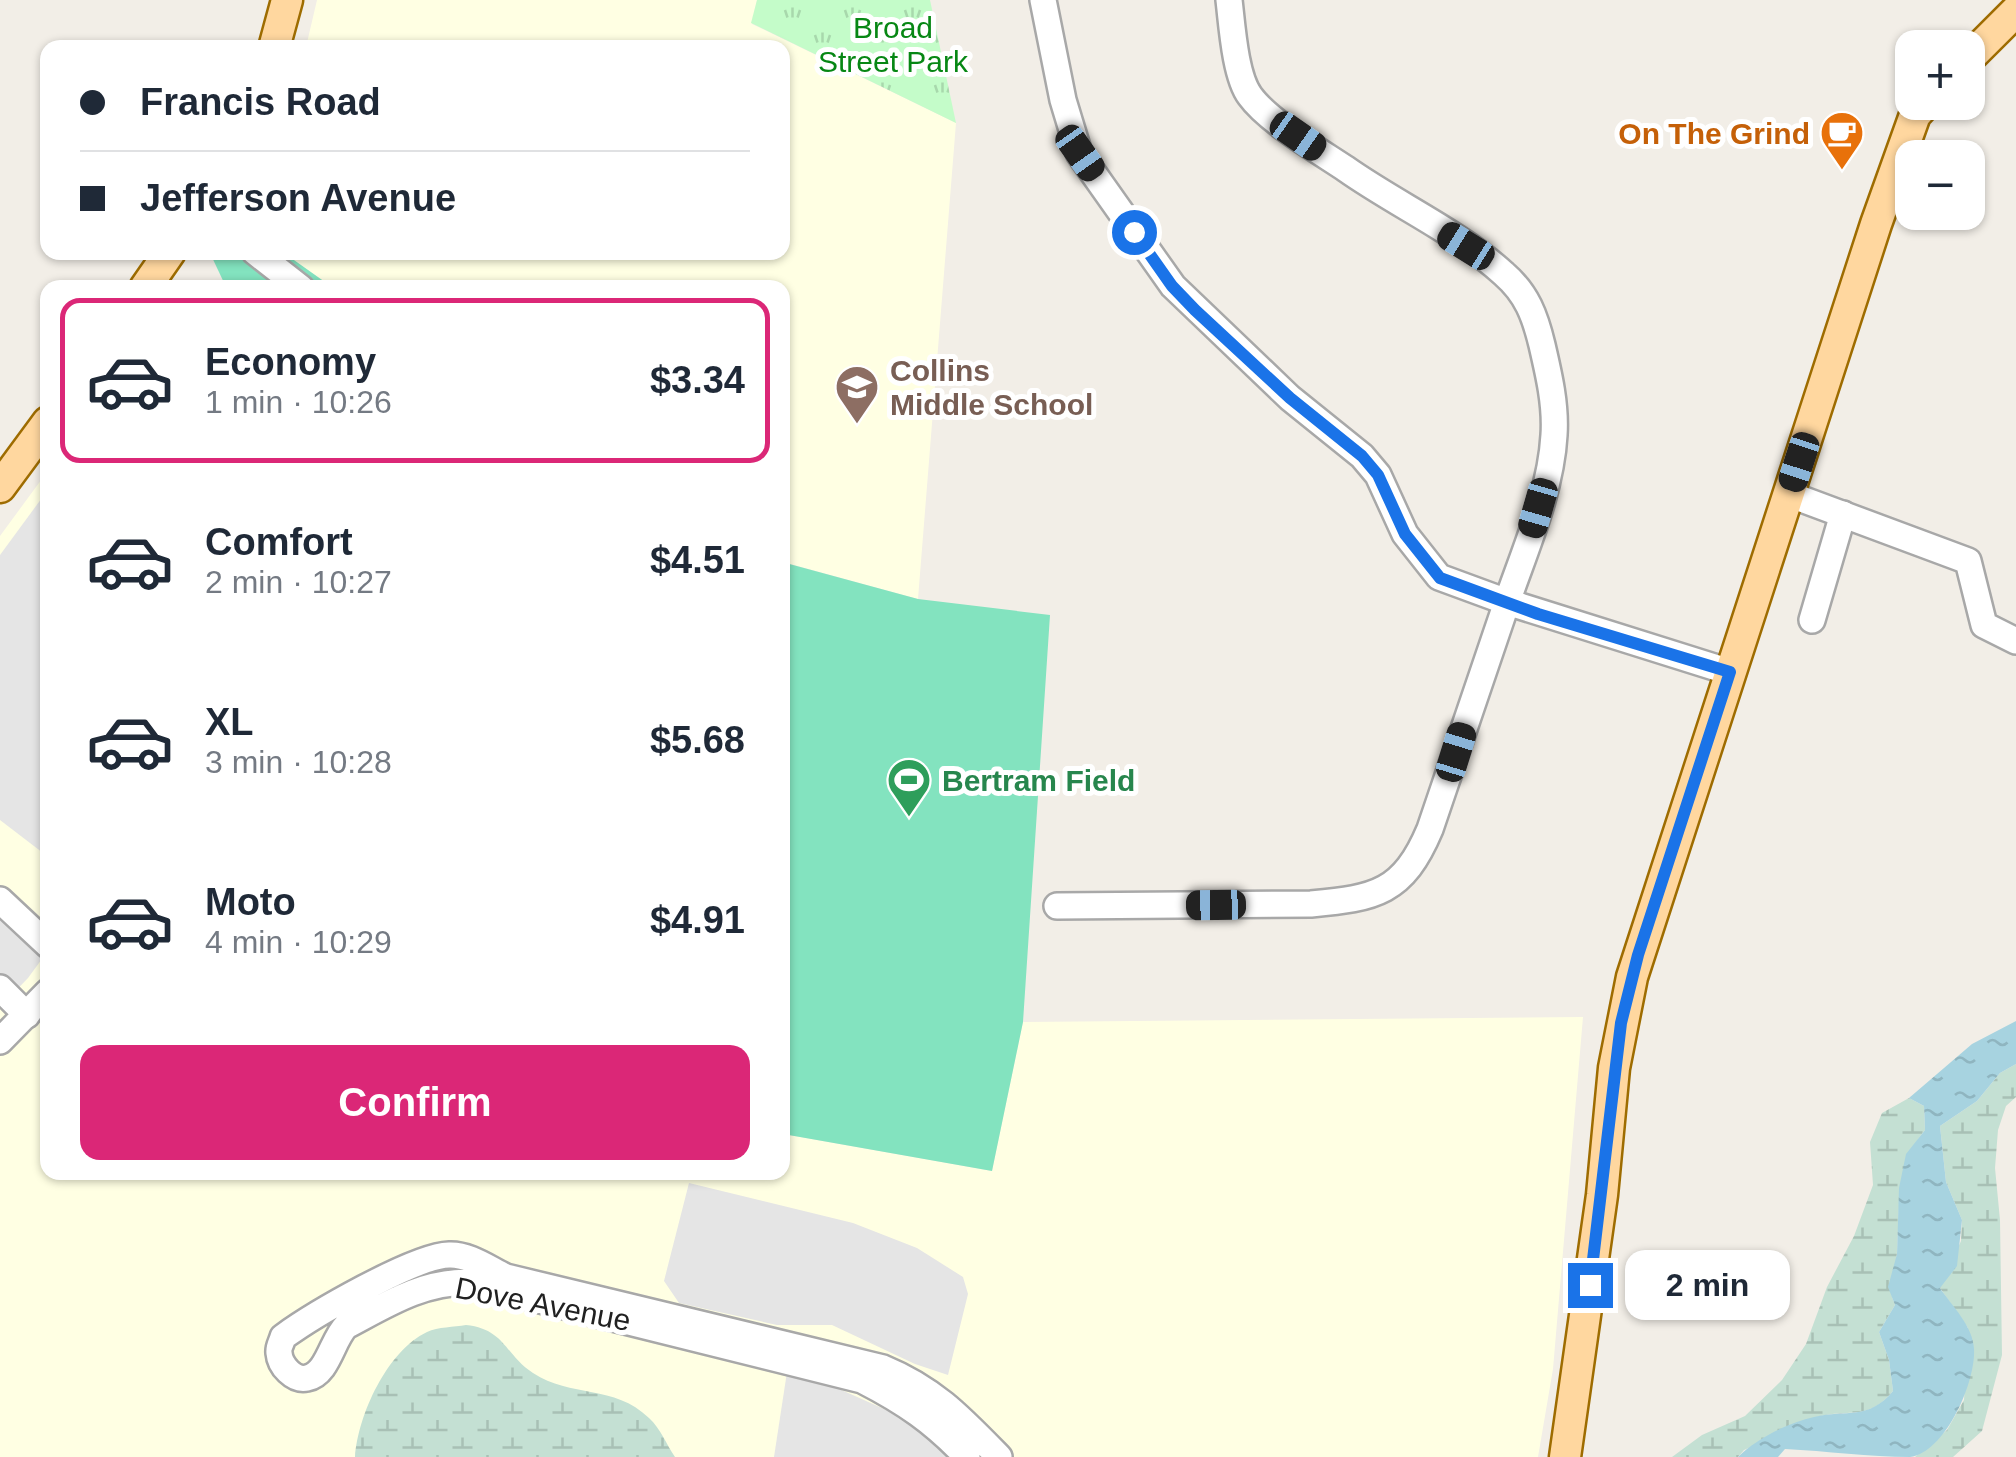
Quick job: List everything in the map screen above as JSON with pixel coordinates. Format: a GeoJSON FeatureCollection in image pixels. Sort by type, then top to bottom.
{"type":"FeatureCollection","features":[{"type":"Feature","properties":{"kind":"main road"},"geometry":{"type":"LineString","coordinates":[[276,40],[287,0]]}},
{"type":"Feature","properties":{"kind":"main road"},"geometry":{"type":"LineString","coordinates":[[1985,39],[2011,8]]}},
{"type":"Feature","properties":{"kind":"main road"},"geometry":{"type":"LineString","coordinates":[[1565,1457],[1602,1196],[1621,1023],[1638,955],[1912,120]]}},
{"type":"Feature","properties":{"kind":"main road"},"geometry":{"type":"LineString","coordinates":[[0,486],[40,433]]}},
{"type":"Feature","properties":{"kind":"street"},"geometry":{"type":"LineString","coordinates":[[1043,0],[1071,133],[1080,153],[1172,286],[1290,398],[1362,456],[1378,475],[1405,534],[1440,578],[1730,672]]}},
{"type":"Feature","properties":{"kind":"street"},"geometry":{"type":"LineString","coordinates":[[1057,906],[1311,904],[1350,900],[1378,892],[1400,879],[1418,858],[1430,829],[1533,524],[1554,439],[1550,382],[1524,294],[1502,272],[1298,136],[1248,94],[1240,70],[1230,0]]}},
{"type":"Feature","properties":{"kind":"street"},"geometry":{"type":"LineString","coordinates":[[265,260],[291,280]]}},
{"type":"Feature","properties":{"kind":"street"},"geometry":{"type":"LineString","coordinates":[[1788,494],[1968,561],[1984,625],[2016,641]]}},
{"type":"Feature","properties":{"kind":"street"},"geometry":{"type":"LineString","coordinates":[[1812,620],[1842,514]]}},
{"type":"Feature","properties":{"kind":"street"},"geometry":{"type":"LineString","coordinates":[[0,900],[40,937]]}},
{"type":"Feature","properties":{"kind":"street"},"geometry":{"type":"LineString","coordinates":[[0,988],[28,1014]]}},
{"type":"Feature","properties":{"kind":"street"},"geometry":{"type":"LineString","coordinates":[[0,1041],[40,1001]]}},
{"type":"Feature","properties":{"kind":"street","name":"Dove Avenue"},"geometry":{"type":"LineString","coordinates":[[967,1457],[907,1402],[862,1380],[799,1355],[506,1277],[464,1256],[448,1254],[423,1260],[299,1325],[283,1337],[279,1353],[285,1368],[295,1377],[306,1379],[319,1372],[337,1335],[346,1326],[415,1290],[468,1282],[799,1355],[883,1368],[917,1383],[952,1407],[999,1457]]}},
{"type":"Feature","properties":{"kind":"shaded area","name":"Collins Middle School"},"geometry":{"type":"Polygon","coordinates":[[[317,0],[757,0],[752,24],[785,40],[308,40],[317,0]]]}},
{"type":"Feature","properties":{"kind":"shaded area","name":"Collins Middle School"},"geometry":{"type":"Polygon","coordinates":[[[790,42],[956,123],[918,599],[790,564],[790,280],[322,280],[294,260],[790,260],[790,42]]]}},
{"type":"Feature","properties":{"kind":"shaded area"},"geometry":{"type":"Polygon","coordinates":[[[40,482],[40,1180],[790,1180],[790,1135],[992,1171],[1023,1022],[1583,1017],[1553,1369],[1538,1457],[0,1457],[0,536],[40,482]]]}},
{"type":"Feature","properties":{"kind":"shaded area"},"geometry":{"type":"Polygon","coordinates":[[[40,501],[40,851],[0,820],[0,555],[40,501]]]}},
{"type":"Feature","properties":{"kind":"shaded area"},"geometry":{"type":"Polygon","coordinates":[[[0,887],[40,924],[40,962],[0,1007],[0,887]]]}},
{"type":"Feature","properties":{"kind":"shaded area"},"geometry":{"type":"Polygon","coordinates":[[[689,1183],[853,1223],[917,1248],[963,1277],[968,1294],[948,1375],[832,1325],[777,1325],[679,1303],[664,1281],[689,1183]]]}},
{"type":"Feature","properties":{"kind":"shaded area"},"geometry":{"type":"Polygon","coordinates":[[[787,1372],[828,1384],[929,1429],[955,1457],[774,1457],[787,1372]]]}},
{"type":"Feature","properties":{"kind":"green space","name":"Broad Street Park"},"geometry":{"type":"Polygon","coordinates":[[[757,0],[930,0],[956,123],[790,40],[751,23],[757,0]]]}},
{"type":"Feature","properties":{"kind":"green space"},"geometry":{"type":"Polygon","coordinates":[[[213,260],[294,260],[322,280],[223,280],[213,260]]]}},
{"type":"Feature","properties":{"kind":"green space","name":"Bertram Field"},"geometry":{"type":"Polygon","coordinates":[[[790,564],[918,599],[1050,615],[1023,1022],[992,1171],[790,1135],[790,564]]]}},
{"type":"Feature","properties":{"kind":"green space"},"geometry":{"type":"Polygon","coordinates":[[[2016,1064],[2016,1097],[2006,1106],[1998,1130],[1995,1168],[2000,1220],[2002,1355],[1982,1431],[1953,1457],[1915,1457],[1947,1430],[1964,1400],[1968,1328],[1940,1288],[1961,1241],[1962,1220],[1946,1182],[1940,1126],[1977,1101],[2000,1073],[2016,1064]]]}},
{"type":"Feature","properties":{"kind":"green space"},"geometry":{"type":"Polygon","coordinates":[[[1909,1098],[1924,1106],[1925,1130],[1904,1173],[1891,1284],[1895,1305],[1879,1332],[1889,1360],[1893,1391],[1874,1407],[1811,1419],[1744,1450],[1738,1457],[1672,1457],[1702,1435],[1745,1416],[1782,1380],[1806,1344],[1873,1185],[1870,1142],[1882,1113],[1909,1098]]]}},
{"type":"Feature","properties":{"kind":"green space"},"geometry":{"type":"Polygon","coordinates":[[[466,1325],[497,1337],[524,1366],[547,1381],[607,1395],[636,1407],[657,1427],[675,1457],[355,1457],[369,1404],[399,1354],[427,1332],[466,1325]]]}},
{"type":"Feature","properties":{"kind":"water"},"geometry":{"type":"Polygon","coordinates":[[[2016,1021],[2016,1064],[2000,1073],[1977,1101],[1940,1126],[1946,1182],[1962,1220],[1957,1266],[1940,1288],[1966,1324],[1974,1349],[1970,1379],[1947,1429],[1935,1443],[1910,1457],[1785,1449],[1778,1457],[1738,1457],[1784,1427],[1814,1417],[1866,1410],[1893,1391],[1889,1360],[1879,1332],[1895,1305],[1888,1287],[1897,1254],[1899,1188],[1906,1154],[1925,1130],[1924,1106],[1909,1098],[1972,1044],[2016,1021]]]}},
{"type":"Feature","properties":{"kind":"place","name":"On The Grind"},"geometry":{"type":"Point","coordinates":[1842,171]}},
{"type":"Feature","properties":{"kind":"place","name":"Collins Middle School"},"geometry":{"type":"Point","coordinates":[857,425]}},
{"type":"Feature","properties":{"kind":"place","name":"Bertram Field"},"geometry":{"type":"Point","coordinates":[909,818]}},
{"type":"Feature","properties":{"kind":"route"},"geometry":{"type":"LineString","coordinates":[[1134,232],[1172,286],[1195,310],[1290,398],[1362,456],[1378,475],[1405,534],[1440,578],[1538,614],[1730,672],[1638,955],[1621,1023],[1590,1285]]}}]}
